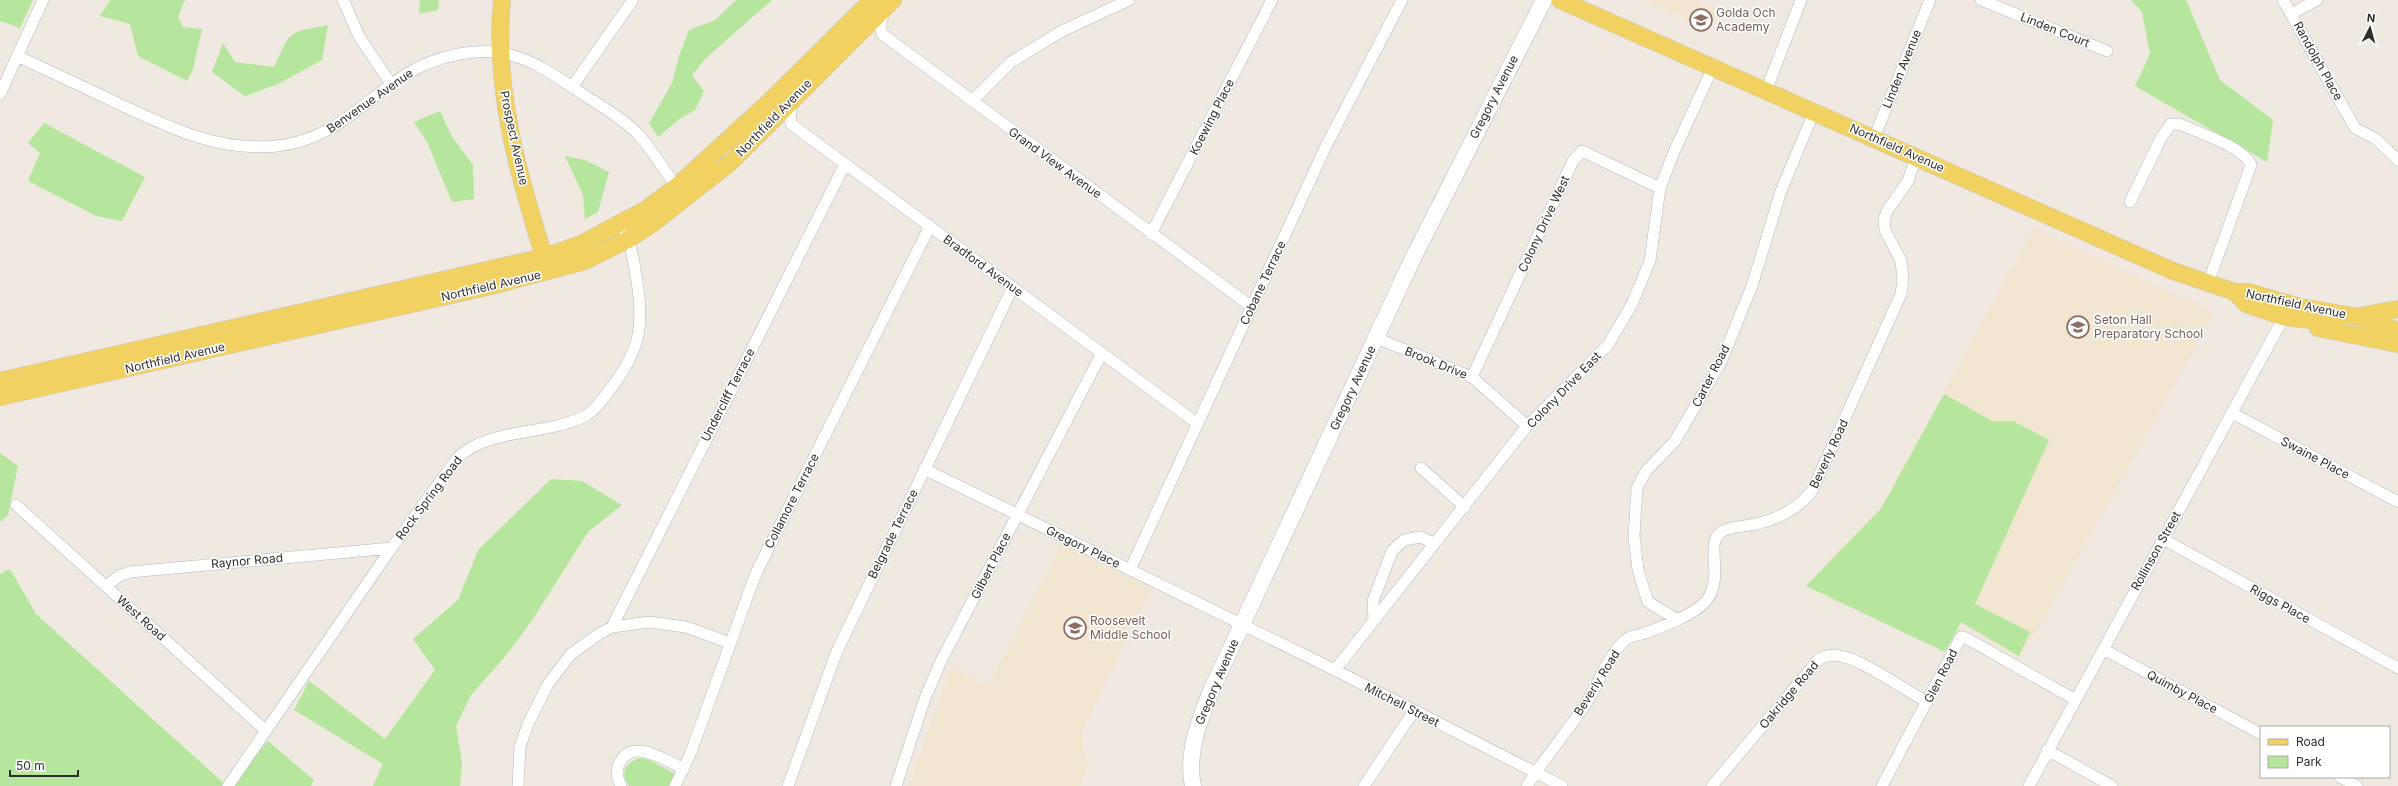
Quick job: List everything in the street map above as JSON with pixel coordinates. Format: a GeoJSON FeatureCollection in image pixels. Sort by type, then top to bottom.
{"type":"FeatureCollection","features":[{"type":"Feature","properties":{"kind":"main road","name":"Prospect Avenue"},"geometry":{"type":"LineString","coordinates":[[502,0],[500,53],[503,94],[522,182],[546,264]]}},
{"type":"Feature","properties":{"kind":"main road","name":"Gregory Avenue"},"geometry":{"type":"LineString","coordinates":[[1193,786],[1190,772],[1197,727],[1211,691],[1413,258],[1544,0]]}},
{"type":"Feature","properties":{"kind":"main road","name":"Northfield Avenue"},"geometry":{"type":"LineString","coordinates":[[1560,0],[2166,268],[2235,292],[2248,292],[2300,307],[2358,317]]}},
{"type":"Feature","properties":{"kind":"main road","name":"Northfield Avenue"},"geometry":{"type":"LineString","coordinates":[[0,397],[125,361],[546,264],[585,261],[627,240],[681,193],[772,109],[862,20],[883,3]]}},
{"type":"Feature","properties":{"kind":"main road","name":"Northfield Avenue"},"geometry":{"type":"LineString","coordinates":[[772,109],[794,97],[862,20]]}},
{"type":"Feature","properties":{"kind":"main road","name":"Northfield Avenue"},"geometry":{"type":"LineString","coordinates":[[546,264],[618,224],[681,193]]}},
{"type":"Feature","properties":{"kind":"main road","name":"Northfield Avenue"},"geometry":{"type":"LineString","coordinates":[[2235,292],[2246,304],[2284,317],[2338,323],[2358,317],[2398,309]]}},
{"type":"Feature","properties":{"kind":"main road"},"geometry":{"type":"LineString","coordinates":[[2284,317],[2329,332],[2398,344]]}},
{"type":"Feature","properties":{"kind":"main road"},"geometry":{"type":"LineString","coordinates":[[2358,317],[2398,330]]}},
{"type":"Feature","properties":{"kind":"main road","name":"Northfield Avenue"},"geometry":{"type":"LineString","coordinates":[[0,381],[125,361]]}},
{"type":"Feature","properties":{"kind":"street"},"geometry":{"type":"LineString","coordinates":[[0,94],[43,0]]}},
{"type":"Feature","properties":{"kind":"street"},"geometry":{"type":"LineString","coordinates":[[343,0],[360,38],[391,84]]}},
{"type":"Feature","properties":{"kind":"street"},"geometry":{"type":"LineString","coordinates":[[972,101],[1011,62],[1062,31],[1129,0]]}},
{"type":"Feature","properties":{"kind":"street","name":"Koewing Place"},"geometry":{"type":"LineString","coordinates":[[1151,234],[1272,0]]}},
{"type":"Feature","properties":{"kind":"street","name":"Cobane Terrace"},"geometry":{"type":"LineString","coordinates":[[1130,570],[1327,144],[1402,0]]}},
{"type":"Feature","properties":{"kind":"street"},"geometry":{"type":"LineString","coordinates":[[1766,91],[1801,0]]}},
{"type":"Feature","properties":{"kind":"street","name":"Linden Avenue"},"geometry":{"type":"LineString","coordinates":[[1874,138],[1930,0]]}},
{"type":"Feature","properties":{"kind":"street","name":"Linden Court"},"geometry":{"type":"LineString","coordinates":[[1981,0],[2107,52]]}},
{"type":"Feature","properties":{"kind":"street","name":"Randolph Place"},"geometry":{"type":"LineString","coordinates":[[2284,0],[2355,128],[2376,139],[2398,160]]}},
{"type":"Feature","properties":{"kind":"street"},"geometry":{"type":"LineString","coordinates":[[2291,14],[2317,0]]}},
{"type":"Feature","properties":{"kind":"street"},"geometry":{"type":"LineString","coordinates":[[572,87],[632,1]]}},
{"type":"Feature","properties":{"kind":"street","name":"Grand View Avenue"},"geometry":{"type":"LineString","coordinates":[[883,3],[880,26],[882,34],[1151,234],[1252,307]]}},
{"type":"Feature","properties":{"kind":"street","name":"Benvenue Avenue"},"geometry":{"type":"LineString","coordinates":[[17,56],[191,137],[240,147],[276,146],[314,138],[347,119],[391,84],[423,65],[441,59],[478,52],[500,53],[521,58],[572,87],[636,133],[681,193]]}},
{"type":"Feature","properties":{"kind":"street","name":"Colony Drive East"},"geometry":{"type":"LineString","coordinates":[[1335,670],[1434,543],[1465,507],[1527,426],[1608,344],[1632,304],[1650,261],[1660,188],[1674,152],[1713,67]]}},
{"type":"Feature","properties":{"kind":"street","name":"Bradford Avenue"},"geometry":{"type":"LineString","coordinates":[[794,97],[790,114],[791,124],[1198,424]]}},
{"type":"Feature","properties":{"kind":"street","name":"Carter Road"},"geometry":{"type":"LineString","coordinates":[[1676,619],[1648,602],[1638,570],[1634,536],[1637,488],[1646,471],[1676,440],[1720,362],[1752,286],[1781,191],[1814,112]]}},
{"type":"Feature","properties":{"kind":"street"},"geometry":{"type":"LineString","coordinates":[[2130,202],[2161,138],[2172,124],[2180,124],[2237,150],[2248,158],[2251,165],[2208,283]]}},
{"type":"Feature","properties":{"kind":"street","name":"Colony Drive West"},"geometry":{"type":"LineString","coordinates":[[1472,377],[1573,160],[1582,151],[1660,188]]}},
{"type":"Feature","properties":{"kind":"street","name":"Beverly Road"},"geometry":{"type":"LineString","coordinates":[[1526,786],[1587,701],[1618,648],[1627,639],[1676,619],[1706,602],[1714,590],[1717,572],[1713,550],[1715,538],[1721,532],[1763,522],[1796,508],[1805,500],[1818,480],[1901,294],[1903,280],[1901,261],[1885,230],[1884,220],[1888,211],[1908,181],[1916,157]]}},
{"type":"Feature","properties":{"kind":"street","name":"Undercliff Terrace"},"geometry":{"type":"LineString","coordinates":[[612,627],[845,164]]}},
{"type":"Feature","properties":{"kind":"street","name":"Rock Spring Road"},"geometry":{"type":"LineString","coordinates":[[228,786],[392,548],[458,457],[469,447],[486,441],[568,422],[585,416],[595,409],[620,378],[634,349],[642,320],[633,259],[627,240],[618,224]]}},
{"type":"Feature","properties":{"kind":"street","name":"Collamore Terrace"},"geometry":{"type":"LineString","coordinates":[[676,786],[684,769],[756,573],[930,226]]}},
{"type":"Feature","properties":{"kind":"street","name":"Belgrade Terrace"},"geometry":{"type":"LineString","coordinates":[[788,786],[837,651],[1013,287]]}},
{"type":"Feature","properties":{"kind":"street","name":"Rollinson Street"},"geometry":{"type":"LineString","coordinates":[[2029,786],[2074,699],[2103,649],[2284,317]]}},
{"type":"Feature","properties":{"kind":"street","name":"Brook Drive"},"geometry":{"type":"LineString","coordinates":[[1376,338],[1472,377],[1527,426]]}},
{"type":"Feature","properties":{"kind":"street","name":"Gilbert Place"},"geometry":{"type":"LineString","coordinates":[[896,786],[925,698],[1017,515],[1102,353]]}},
{"type":"Feature","properties":{"kind":"street","name":"Swaine Place"},"geometry":{"type":"LineString","coordinates":[[2232,413],[2398,502]]}},
{"type":"Feature","properties":{"kind":"street"},"geometry":{"type":"LineString","coordinates":[[1421,468],[1465,507]]}},
{"type":"Feature","properties":{"kind":"street","name":"Gregory Place"},"geometry":{"type":"LineString","coordinates":[[924,470],[1242,625]]}},
{"type":"Feature","properties":{"kind":"street","name":"West Road"},"geometry":{"type":"LineString","coordinates":[[16,505],[266,731]]}},
{"type":"Feature","properties":{"kind":"street"},"geometry":{"type":"LineString","coordinates":[[1374,619],[1373,601],[1392,551],[1404,540],[1420,537],[1434,543]]}},
{"type":"Feature","properties":{"kind":"street","name":"Riggs Place"},"geometry":{"type":"LineString","coordinates":[[2163,539],[2398,668]]}},
{"type":"Feature","properties":{"kind":"street","name":"Raynor Road"},"geometry":{"type":"LineString","coordinates":[[106,586],[119,576],[130,572],[392,548]]}},
{"type":"Feature","properties":{"kind":"street"},"geometry":{"type":"LineString","coordinates":[[518,786],[520,747],[528,724],[548,684],[572,654],[612,627],[649,622],[665,624],[702,631],[730,643]]}},
{"type":"Feature","properties":{"kind":"street","name":"Mitchell Street"},"geometry":{"type":"LineString","coordinates":[[1242,625],[1335,670],[1562,786]]}},
{"type":"Feature","properties":{"kind":"street","name":"Glen Road"},"geometry":{"type":"LineString","coordinates":[[1882,786],[1961,637],[1966,638],[2074,699]]}},
{"type":"Feature","properties":{"kind":"street","name":"Quimby Place"},"geometry":{"type":"LineString","coordinates":[[2103,649],[2260,733]]}},
{"type":"Feature","properties":{"kind":"street","name":"Oakridge Road"},"geometry":{"type":"LineString","coordinates":[[1712,786],[1819,659],[1827,655],[1839,656],[1860,664],[1927,702]]}},
{"type":"Feature","properties":{"kind":"street"},"geometry":{"type":"LineString","coordinates":[[1364,786],[1414,711]]}},
{"type":"Feature","properties":{"kind":"street"},"geometry":{"type":"LineString","coordinates":[[2047,750],[2112,786]]}},
{"type":"Feature","properties":{"kind":"street"},"geometry":{"type":"LineString","coordinates":[[621,786],[617,774],[617,767],[620,760],[631,752],[645,751],[684,769]]}},
{"type":"Feature","properties":{"kind":"street"},"geometry":{"type":"LineString","coordinates":[[2342,778],[2357,786]]}},
{"type":"Feature","properties":{"kind":"shaded area","name":"Golda Och Academy"},"geometry":{"type":"Polygon","coordinates":[[[1643,0],[1698,0],[1698,2],[1718,11],[1709,29],[1643,0]]]}},
{"type":"Feature","properties":{"kind":"shaded area"},"geometry":{"type":"Polygon","coordinates":[[[2034,228],[2155,286],[2215,311],[2021,659],[1962,626],[1827,560],[1880,508],[2034,228]]]}},
{"type":"Feature","properties":{"kind":"shaded area","name":"Roosevelt Middle School"},"geometry":{"type":"Polygon","coordinates":[[[1062,543],[1151,589],[1082,731],[1081,744],[1089,765],[1079,786],[908,786],[951,667],[989,685],[1062,543]]]}},
{"type":"Feature","properties":{"kind":"green space"},"geometry":{"type":"Polygon","coordinates":[[[0,0],[33,0],[20,28],[0,21],[0,0]]]}},
{"type":"Feature","properties":{"kind":"green space"},"geometry":{"type":"Polygon","coordinates":[[[110,0],[185,0],[178,17],[183,27],[202,29],[193,69],[187,81],[138,56],[130,24],[100,16],[110,0]]]}},
{"type":"Feature","properties":{"kind":"green space"},"geometry":{"type":"Polygon","coordinates":[[[420,0],[439,0],[438,10],[419,14],[420,0]]]}},
{"type":"Feature","properties":{"kind":"green space"},"geometry":{"type":"Polygon","coordinates":[[[736,0],[772,0],[705,59],[692,75],[704,91],[695,110],[681,118],[658,137],[649,123],[672,83],[679,56],[689,30],[715,20],[736,0]]]}},
{"type":"Feature","properties":{"kind":"green space"},"geometry":{"type":"Polygon","coordinates":[[[2131,0],[2186,0],[2220,80],[2273,120],[2267,162],[2135,86],[2150,54],[2142,12],[2131,0]]]}},
{"type":"Feature","properties":{"kind":"green space"},"geometry":{"type":"Polygon","coordinates":[[[328,25],[322,60],[278,84],[245,96],[212,72],[223,43],[235,62],[274,67],[284,46],[292,35],[304,30],[328,25]]]}},
{"type":"Feature","properties":{"kind":"green space"},"geometry":{"type":"Polygon","coordinates":[[[440,111],[451,135],[473,165],[474,199],[452,202],[427,142],[414,122],[440,111]]]}},
{"type":"Feature","properties":{"kind":"green space"},"geometry":{"type":"Polygon","coordinates":[[[44,123],[145,177],[122,221],[96,216],[28,181],[40,153],[28,143],[44,123]]]}},
{"type":"Feature","properties":{"kind":"green space"},"geometry":{"type":"Polygon","coordinates":[[[565,156],[585,160],[609,172],[598,212],[585,219],[583,195],[565,156]]]}},
{"type":"Feature","properties":{"kind":"green space"},"geometry":{"type":"Polygon","coordinates":[[[1944,394],[1992,421],[2013,421],[2049,440],[1975,604],[2030,632],[2019,656],[1961,622],[1945,652],[1806,586],[1881,509],[1944,394]]]}},
{"type":"Feature","properties":{"kind":"green space"},"geometry":{"type":"Polygon","coordinates":[[[0,453],[18,466],[8,515],[0,522],[0,453]]]}},
{"type":"Feature","properties":{"kind":"green space"},"geometry":{"type":"Polygon","coordinates":[[[551,479],[582,481],[622,505],[588,532],[531,622],[504,658],[471,695],[456,726],[462,763],[460,786],[373,786],[383,764],[294,710],[309,681],[385,739],[435,670],[413,639],[458,600],[478,550],[551,479]]]}},
{"type":"Feature","properties":{"kind":"green space"},"geometry":{"type":"Polygon","coordinates":[[[10,569],[36,614],[227,786],[0,786],[0,574],[10,569]]]}},
{"type":"Feature","properties":{"kind":"green space"},"geometry":{"type":"Polygon","coordinates":[[[268,741],[314,780],[311,786],[231,786],[268,741]]]}},
{"type":"Feature","properties":{"kind":"green space"},"geometry":{"type":"Polygon","coordinates":[[[640,758],[649,760],[674,773],[675,777],[670,786],[629,786],[624,772],[631,762],[640,758]]]}},
{"type":"Feature","properties":{"kind":"place","name":"Golda Och Academy"},"geometry":{"type":"Point","coordinates":[1701,20]}},
{"type":"Feature","properties":{"kind":"place","name":"Seton Hall Preparatory School"},"geometry":{"type":"Point","coordinates":[2078,327]}},
{"type":"Feature","properties":{"kind":"place","name":"Roosevelt Middle School"},"geometry":{"type":"Point","coordinates":[1075,628]}}]}
